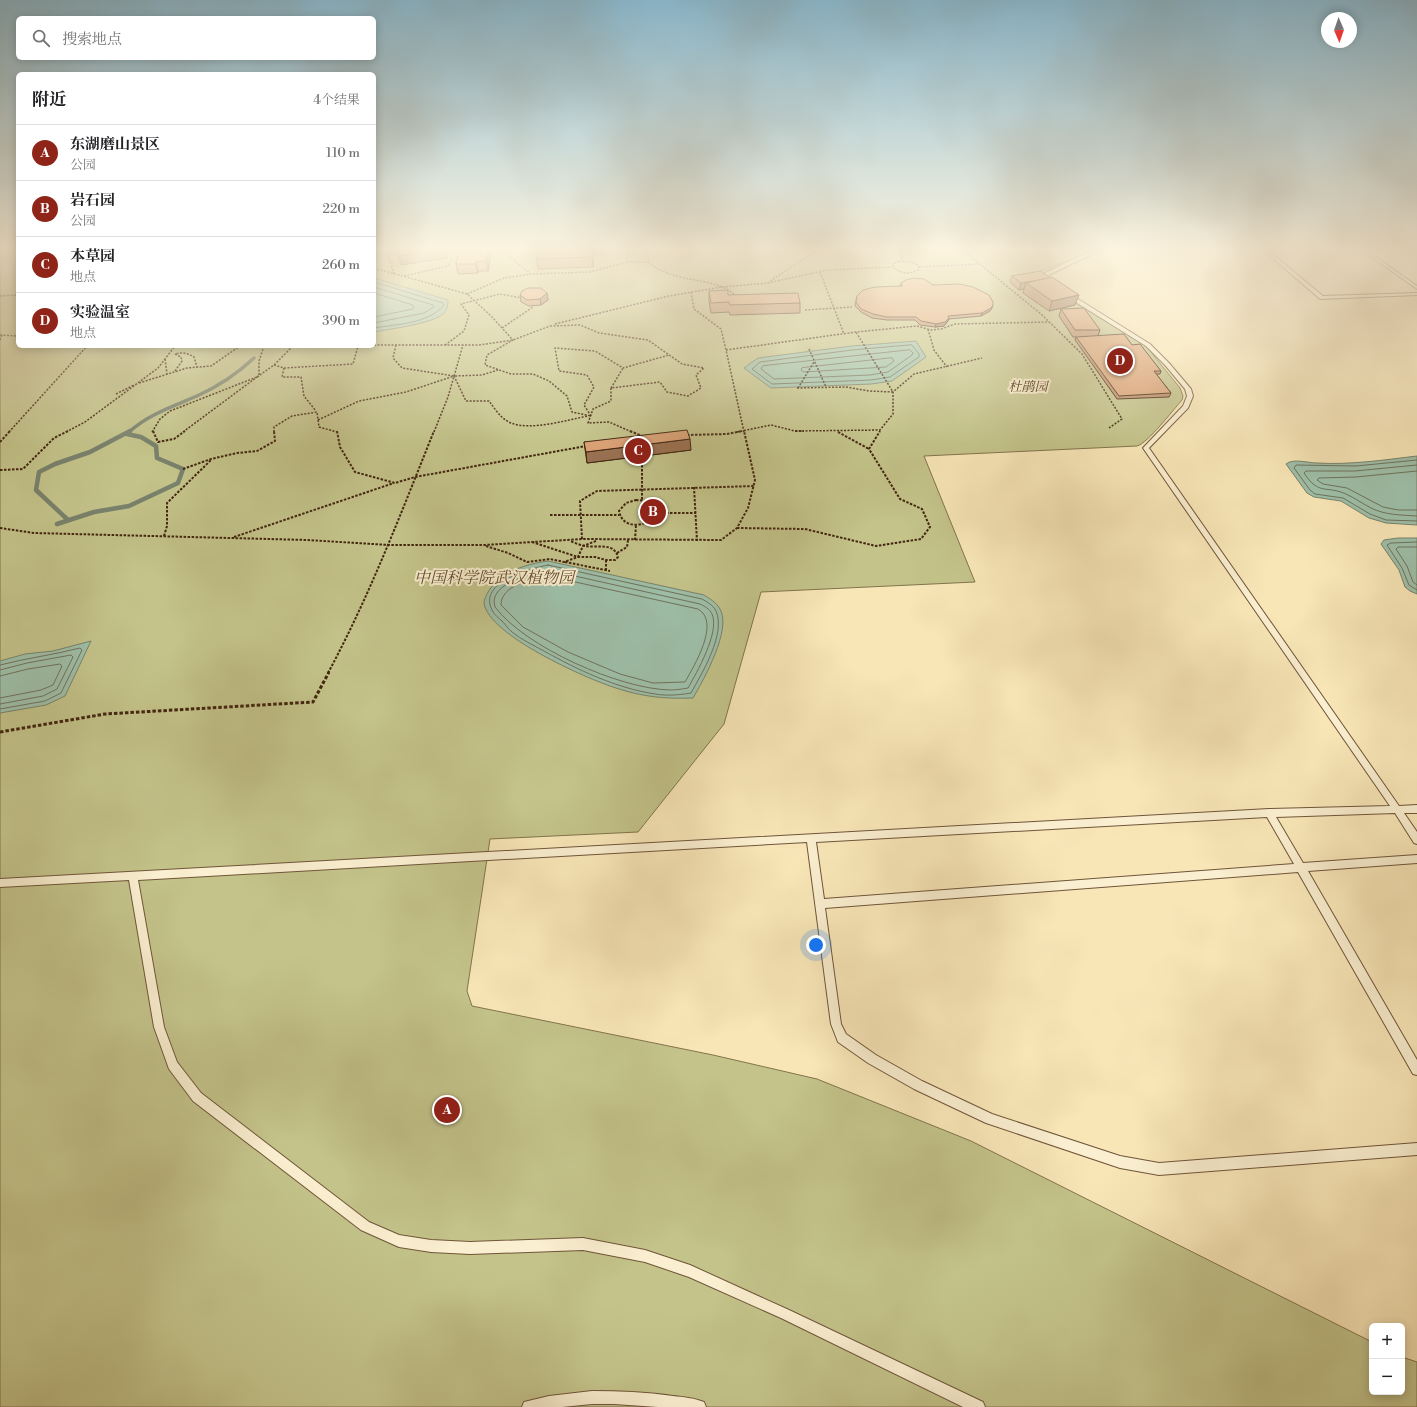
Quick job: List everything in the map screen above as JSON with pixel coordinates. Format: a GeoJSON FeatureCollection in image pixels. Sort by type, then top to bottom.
{"type":"FeatureCollection","features":[{"type":"Feature","properties":{"kind":"lane"},"geometry":{"type":"LineString","coordinates":[[1099,314],[1148,345],[1167,364],[1188,389],[1190,396],[1186,408],[1146,448],[1417,840]]}},
{"type":"Feature","properties":{"kind":"lane"},"geometry":{"type":"LineString","coordinates":[[0,883],[133,877],[1269,813],[1417,809]]}},
{"type":"Feature","properties":{"kind":"lane"},"geometry":{"type":"LineString","coordinates":[[1269,813],[1417,1070]]}},
{"type":"Feature","properties":{"kind":"lane"},"geometry":{"type":"LineString","coordinates":[[811,838],[836,1024],[842,1038],[872,1059],[918,1085],[990,1119],[1120,1162],[1159,1169],[1417,1149]]}},
{"type":"Feature","properties":{"kind":"lane"},"geometry":{"type":"LineString","coordinates":[[820,904],[1417,859]]}},
{"type":"Feature","properties":{"kind":"lane"},"geometry":{"type":"LineString","coordinates":[[133,877],[159,1027],[172,1065],[197,1097],[365,1226],[399,1241],[431,1246],[470,1248],[583,1244],[645,1256],[690,1271],[779,1311],[978,1407]]}},
{"type":"Feature","properties":{"kind":"lane"},"geometry":{"type":"LineString","coordinates":[[529,1407],[551,1400],[636,1398],[699,1407]]}},
{"type":"Feature","properties":{"kind":"path"},"geometry":{"type":"LineString","coordinates":[[445,345],[464,332],[469,315],[468,314]]}},
{"type":"Feature","properties":{"kind":"path"},"geometry":{"type":"LineString","coordinates":[[488,314],[513,340]]}},
{"type":"Feature","properties":{"kind":"path"},"geometry":{"type":"LineString","coordinates":[[502,328],[525,314]]}},
{"type":"Feature","properties":{"kind":"path"},"geometry":{"type":"LineString","coordinates":[[591,416],[572,412],[567,396],[549,381],[533,374],[511,374],[485,365],[486,355],[513,340],[550,326],[594,314]]}},
{"type":"Feature","properties":{"kind":"path"},"geometry":{"type":"LineString","coordinates":[[0,528],[34,533],[232,538],[388,545],[484,545],[582,539],[721,540],[737,528],[748,508],[755,480],[721,329],[700,314]]}},
{"type":"Feature","properties":{"kind":"path"},"geometry":{"type":"LineString","coordinates":[[836,314],[844,334]]}},
{"type":"Feature","properties":{"kind":"path"},"geometry":{"type":"LineString","coordinates":[[1039,314],[1082,354],[1115,405],[1122,419],[1109,428]]}},
{"type":"Feature","properties":{"kind":"path"},"geometry":{"type":"LineString","coordinates":[[726,350],[856,332],[917,326],[937,330],[950,328],[955,324],[1049,322]]}},
{"type":"Feature","properties":{"kind":"path"},"geometry":{"type":"LineString","coordinates":[[550,326],[580,325],[599,333],[648,340],[682,364],[704,368],[696,375],[701,388],[688,396],[667,392],[660,382],[611,388]]}},
{"type":"Feature","properties":{"kind":"path"},"geometry":{"type":"LineString","coordinates":[[928,329],[930,341],[938,357],[947,367]]}},
{"type":"Feature","properties":{"kind":"path"},"geometry":{"type":"LineString","coordinates":[[856,332],[893,392],[893,414],[880,430],[869,449]]}},
{"type":"Feature","properties":{"kind":"path"},"geometry":{"type":"LineString","coordinates":[[0,340],[1,335],[16,336]]}},
{"type":"Feature","properties":{"kind":"path"},"geometry":{"type":"LineString","coordinates":[[376,345],[479,345],[513,340]]}},
{"type":"Feature","properties":{"kind":"path"},"geometry":{"type":"LineString","coordinates":[[396,345],[393,358],[402,368],[454,376],[482,375],[499,370]]}},
{"type":"Feature","properties":{"kind":"path"},"geometry":{"type":"LineString","coordinates":[[0,732],[105,714],[313,702],[346,640],[388,545],[448,397],[463,345]]}},
{"type":"Feature","properties":{"kind":"path"},"geometry":{"type":"LineString","coordinates":[[0,442],[84,348]]}},
{"type":"Feature","properties":{"kind":"path"},"geometry":{"type":"LineString","coordinates":[[0,470],[23,469],[54,438],[85,422],[158,368],[174,348]]}},
{"type":"Feature","properties":{"kind":"path"},"geometry":{"type":"LineString","coordinates":[[116,394],[137,384],[187,368],[210,366],[237,348]]}},
{"type":"Feature","properties":{"kind":"path"},"geometry":{"type":"LineString","coordinates":[[259,376],[259,361],[263,348]]}},
{"type":"Feature","properties":{"kind":"path"},"geometry":{"type":"LineString","coordinates":[[259,376],[170,411],[160,419],[152,432],[158,442],[174,439],[234,392],[259,376],[274,365],[291,348]]}},
{"type":"Feature","properties":{"kind":"path"},"geometry":{"type":"LineString","coordinates":[[274,365],[284,368],[353,364],[357,348]]}},
{"type":"Feature","properties":{"kind":"path"},"geometry":{"type":"LineString","coordinates":[[591,416],[584,405],[594,387],[587,375],[559,370],[556,348],[594,351],[623,368]]}},
{"type":"Feature","properties":{"kind":"path"},"geometry":{"type":"LineString","coordinates":[[809,349],[826,387]]}},
{"type":"Feature","properties":{"kind":"path"},"geometry":{"type":"LineString","coordinates":[[174,372],[182,361],[181,357],[175,354],[178,352],[189,353],[194,356],[197,367]]}},
{"type":"Feature","properties":{"kind":"path"},"geometry":{"type":"LineString","coordinates":[[642,436],[610,422],[588,422],[593,409],[611,401],[611,388],[623,368],[669,355]]}},
{"type":"Feature","properties":{"kind":"path"},"geometry":{"type":"LineString","coordinates":[[814,362],[797,388],[846,387],[869,391],[893,392],[914,374],[982,358]]}},
{"type":"Feature","properties":{"kind":"path"},"geometry":{"type":"LineString","coordinates":[[165,360],[167,374]]}},
{"type":"Feature","properties":{"kind":"path"},"geometry":{"type":"LineString","coordinates":[[284,368],[282,377],[301,377],[301,392],[308,404],[317,412],[319,428],[337,431],[340,447],[355,472],[395,482]]}},
{"type":"Feature","properties":{"kind":"path"},"geometry":{"type":"LineString","coordinates":[[454,376],[466,401],[488,401],[498,415],[512,423],[539,425],[591,416]]}},
{"type":"Feature","properties":{"kind":"path"},"geometry":{"type":"LineString","coordinates":[[318,420],[359,401],[406,392],[454,376]]}},
{"type":"Feature","properties":{"kind":"path"},"geometry":{"type":"LineString","coordinates":[[183,469],[211,459],[237,453],[257,451],[275,441],[274,427],[292,416],[317,412]]}},
{"type":"Feature","properties":{"kind":"path"},"geometry":{"type":"LineString","coordinates":[[684,435],[727,434],[771,425],[795,431],[838,432],[880,430]]}},
{"type":"Feature","properties":{"kind":"path"},"geometry":{"type":"LineString","coordinates":[[737,528],[805,529],[876,546],[921,539],[930,526],[922,509],[900,499],[869,449],[838,432]]}},
{"type":"Feature","properties":{"kind":"path"},"geometry":{"type":"LineString","coordinates":[[642,436],[642,441]]}},
{"type":"Feature","properties":{"kind":"path"},"geometry":{"type":"LineString","coordinates":[[634,438],[649,436]]}},
{"type":"Feature","properties":{"kind":"path"},"geometry":{"type":"LineString","coordinates":[[232,538],[395,482],[415,477],[587,446]]}},
{"type":"Feature","properties":{"kind":"path"},"geometry":{"type":"LineString","coordinates":[[642,451],[642,500]]}},
{"type":"Feature","properties":{"kind":"path"},"geometry":{"type":"LineString","coordinates":[[164,536],[167,526],[166,503],[211,459]]}},
{"type":"Feature","properties":{"kind":"path"},"geometry":{"type":"LineString","coordinates":[[582,539],[580,501],[597,491],[754,486]]}},
{"type":"Feature","properties":{"kind":"path"},"geometry":{"type":"LineString","coordinates":[[694,487],[697,540]]}},
{"type":"Feature","properties":{"kind":"path"},"geometry":{"type":"LineString","coordinates":[[550,515],[619,515],[625,522],[636,525],[650,523],[655,520],[658,513],[658,507],[642,500],[630,501],[619,511],[619,515]]}},
{"type":"Feature","properties":{"kind":"path"},"geometry":{"type":"LineString","coordinates":[[658,513],[696,512]]}},
{"type":"Feature","properties":{"kind":"path"},"geometry":{"type":"LineString","coordinates":[[635,540],[636,525]]}},
{"type":"Feature","properties":{"kind":"path"},"geometry":{"type":"LineString","coordinates":[[568,540],[583,546],[608,546],[617,554]]}},
{"type":"Feature","properties":{"kind":"path"},"geometry":{"type":"LineString","coordinates":[[564,562],[578,557],[583,546],[597,540]]}},
{"type":"Feature","properties":{"kind":"path"},"geometry":{"type":"LineString","coordinates":[[530,542],[578,557],[595,557],[606,560],[615,560],[618,557],[617,554],[627,547],[628,540]]}},
{"type":"Feature","properties":{"kind":"path"},"geometry":{"type":"LineString","coordinates":[[484,545],[508,553],[526,562],[550,559],[610,571]]}},
{"type":"Feature","properties":{"kind":"path"},"geometry":{"type":"LineString","coordinates":[[606,560],[606,571]]}},
{"type":"Feature","properties":{"kind":"green space"},"geometry":{"type":"Polygon","coordinates":[[[0,314],[16,314],[16,348],[376,348],[376,314],[1093,314],[1146,346],[1180,388],[1183,396],[1182,400],[1154,433],[1142,444],[1137,446],[924,456],[975,582],[761,592],[724,724],[638,832],[490,839],[467,991],[472,1006],[713,1055],[817,1079],[971,1141],[1369,1340],[1369,1395],[1405,1395],[1405,1358],[1417,1362],[1417,1407],[0,1407],[0,314]]]}},
{"type":"Feature","properties":{"kind":"water"},"geometry":{"type":"Polygon","coordinates":[[[376,314],[443,314],[429,321],[376,332],[376,314]]]}},
{"type":"Feature","properties":{"kind":"water"},"geometry":{"type":"Polygon","coordinates":[[[916,341],[926,357],[892,381],[871,384],[771,388],[744,368],[758,358],[852,346],[916,341]]]}},
{"type":"Feature","properties":{"kind":"water"},"geometry":{"type":"Polygon","coordinates":[[[1417,456],[1417,525],[1386,523],[1369,518],[1341,501],[1314,497],[1307,493],[1286,464],[1293,461],[1313,463],[1354,463],[1417,456]]]}},
{"type":"Feature","properties":{"kind":"water"},"geometry":{"type":"Polygon","coordinates":[[[1417,538],[1417,594],[1405,587],[1399,570],[1381,544],[1384,540],[1417,538]]]}},
{"type":"Feature","properties":{"kind":"water"},"geometry":{"type":"Polygon","coordinates":[[[548,561],[704,595],[715,603],[720,609],[723,618],[720,641],[710,667],[693,698],[663,698],[626,691],[602,683],[563,666],[520,642],[502,629],[490,615],[484,603],[490,589],[501,577],[516,569],[548,561]]]}},
{"type":"Feature","properties":{"kind":"water"},"geometry":{"type":"Polygon","coordinates":[[[91,641],[65,696],[46,705],[0,713],[0,661],[25,654],[53,651],[91,641]]]}},
{"type":"Feature","properties":{"kind":"building"},"geometry":{"type":"Polygon","coordinates":[[[873,314],[975,314],[948,316],[949,318],[945,322],[936,324],[921,321],[916,317],[887,317],[873,314]]]}},
{"type":"Feature","properties":{"kind":"building"},"geometry":{"type":"Polygon","coordinates":[[[1064,314],[1088,314],[1100,330],[1075,330],[1064,314]]]}},
{"type":"Feature","properties":{"kind":"building"},"geometry":{"type":"Polygon","coordinates":[[[1124,334],[1132,345],[1140,344],[1161,371],[1154,371],[1171,393],[1119,396],[1076,337],[1124,334]]]}},
{"type":"Feature","properties":{"kind":"building"},"geometry":{"type":"Polygon","coordinates":[[[687,430],[690,439],[586,452],[584,442],[687,430]]]}},
{"type":"Feature","properties":{"kind":"waterway"},"geometry":{"type":"LineString","coordinates":[[129,432],[153,415],[197,396],[220,384],[254,358]]}},
{"type":"Feature","properties":{"kind":"waterway"},"geometry":{"type":"LineString","coordinates":[[68,520],[36,490],[39,472],[55,464],[90,452],[130,431]]}},
{"type":"Feature","properties":{"kind":"waterway"},"geometry":{"type":"LineString","coordinates":[[57,524],[94,512],[129,506],[178,483],[183,469],[157,458],[156,446],[141,437],[127,434]]}},
{"type":"Feature","properties":{"kind":"place","name":"实验温室"},"geometry":{"type":"Point","coordinates":[1120,361]}},
{"type":"Feature","properties":{"kind":"place","name":"本草园"},"geometry":{"type":"Point","coordinates":[638,451]}},
{"type":"Feature","properties":{"kind":"place","name":"岩石园"},"geometry":{"type":"Point","coordinates":[653,512]}},
{"type":"Feature","properties":{"kind":"place","name":"东湖磨山景区"},"geometry":{"type":"Point","coordinates":[447,1110]}},
{"type":"Feature","properties":{"kind":"park label","name":"杜鹃园"},"geometry":{"type":"Point","coordinates":[1028,386]}},
{"type":"Feature","properties":{"kind":"park label","name":"中国科学院武汉植物园"},"geometry":{"type":"Point","coordinates":[494,577]}}]}
